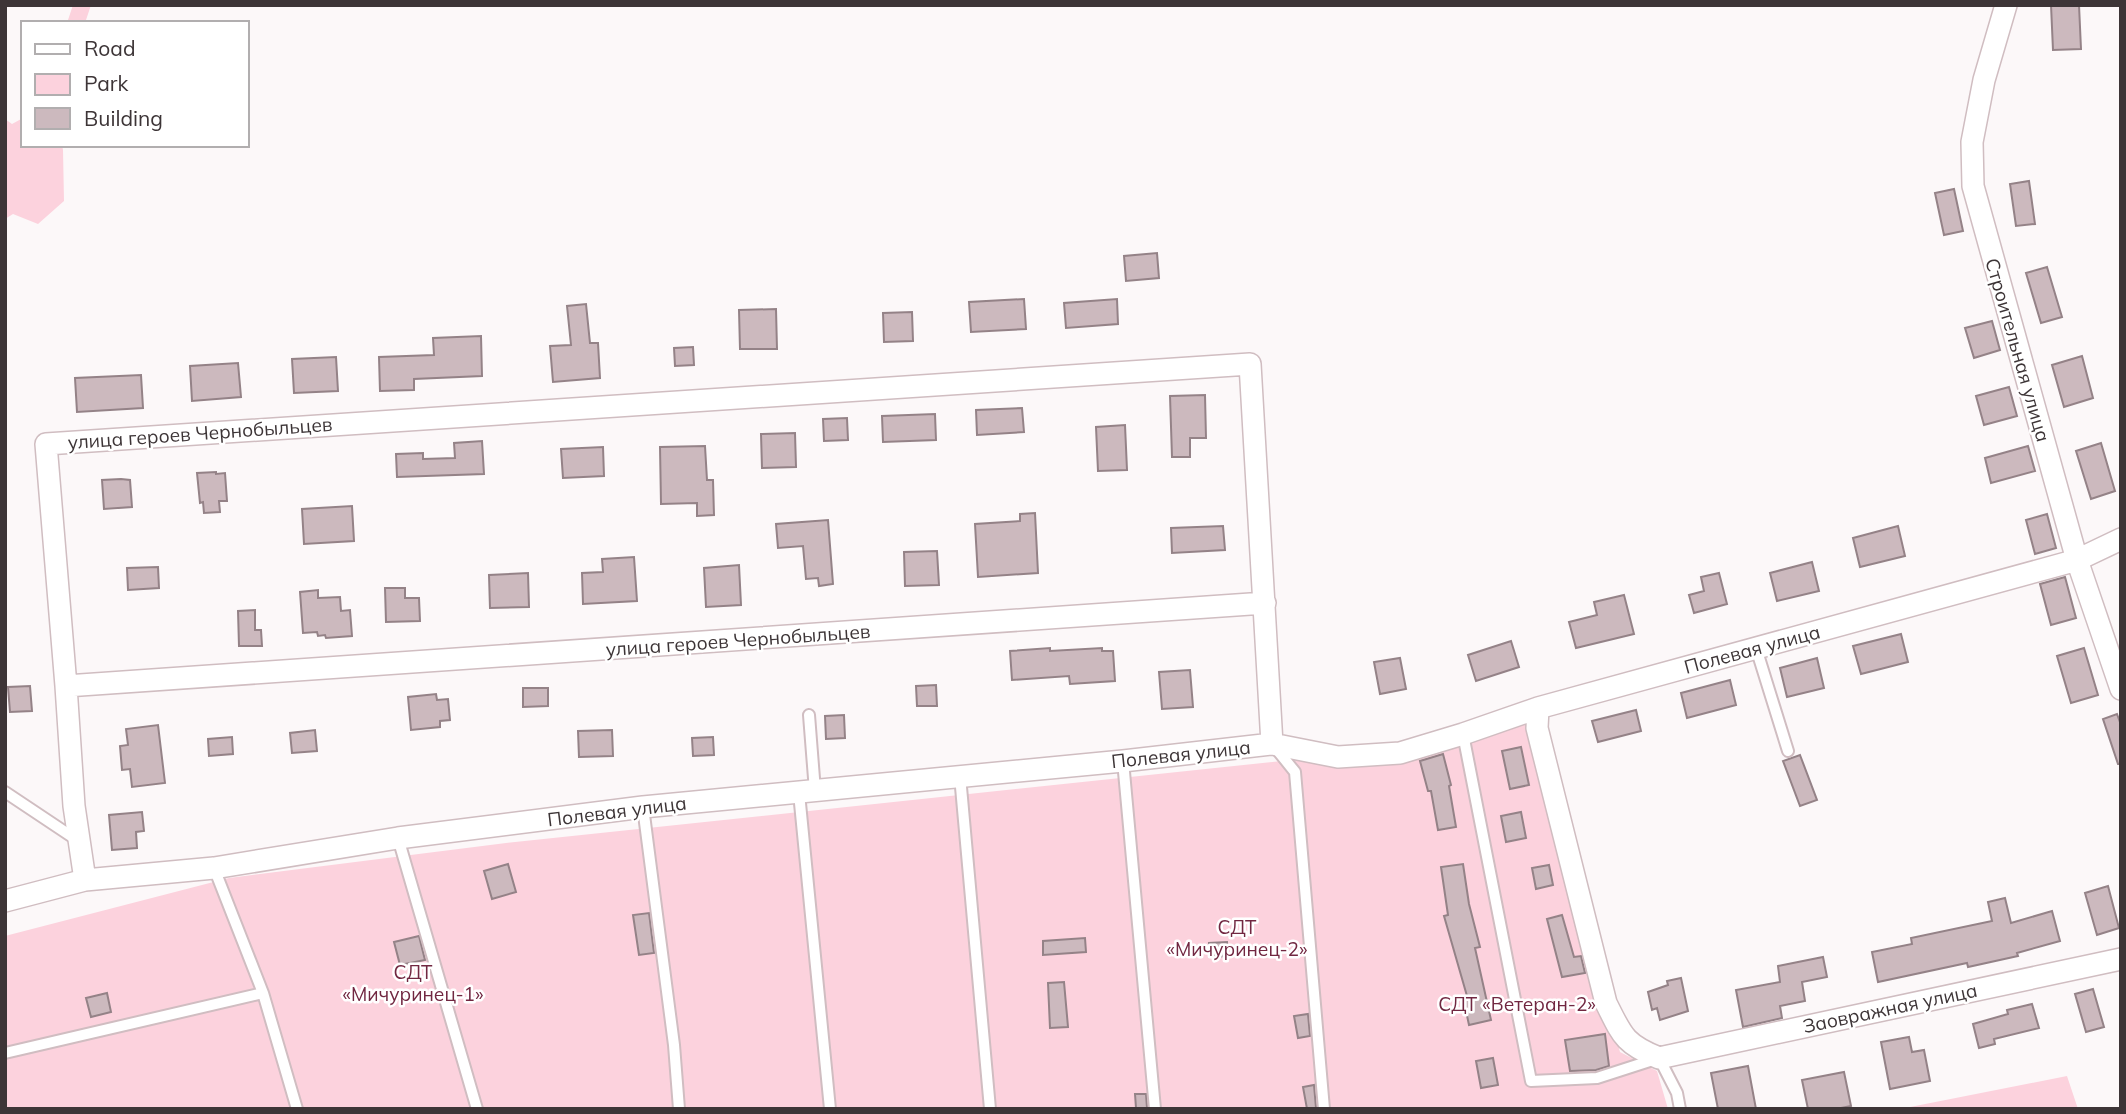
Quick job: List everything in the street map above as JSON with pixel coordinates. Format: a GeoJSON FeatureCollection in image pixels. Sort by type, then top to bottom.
{"type":"FeatureCollection","features":[{"type":"Feature","properties":{"kind":"street","name":"Строительная улица"},"geometry":{"type":"LineString","coordinates":[[2006,5],[1984,80],[1972,142],[1973,186],[2077,560],[2121,689]]}},
{"type":"Feature","properties":{"kind":"street","name":"улица героев Чернобыльцев"},"geometry":{"type":"LineString","coordinates":[[1250,364],[1265,603],[66,686],[46,444],[1250,364]]}},
{"type":"Feature","properties":{"kind":"street","name":"Полевая улица"},"geometry":{"type":"LineString","coordinates":[[5,901],[85,880],[214,868],[398,838],[643,807],[1272,744],[1338,757],[1400,752],[1538,708],[2077,560],[2121,539]]}},
{"type":"Feature","properties":{"kind":"street"},"geometry":{"type":"LineString","coordinates":[[1265,603],[1272,744]]}},
{"type":"Feature","properties":{"kind":"street"},"geometry":{"type":"LineString","coordinates":[[66,686],[74,806],[85,880]]}},
{"type":"Feature","properties":{"kind":"street"},"geometry":{"type":"LineString","coordinates":[[1538,708],[1537,728],[1606,1003],[1622,1034],[1634,1048],[1659,1058]]}},
{"type":"Feature","properties":{"kind":"street","name":"Заовражная улица"},"geometry":{"type":"LineString","coordinates":[[1659,1058],[2121,959]]}},
{"type":"Feature","properties":{"kind":"lane"},"geometry":{"type":"LineString","coordinates":[[1756,648],[1788,751]]}},
{"type":"Feature","properties":{"kind":"lane"},"geometry":{"type":"LineString","coordinates":[[809,715],[807,792],[830,1109]]}},
{"type":"Feature","properties":{"kind":"lane"},"geometry":{"type":"LineString","coordinates":[[1463,734],[1531,1081],[1597,1078],[1659,1058],[1676,1093],[1680,1109]]}},
{"type":"Feature","properties":{"kind":"lane"},"geometry":{"type":"LineString","coordinates":[[1272,744],[1295,772],[1324,1109]]}},
{"type":"Feature","properties":{"kind":"lane"},"geometry":{"type":"LineString","coordinates":[[1123,761],[1154,1109]]}},
{"type":"Feature","properties":{"kind":"lane"},"geometry":{"type":"LineString","coordinates":[[960,776],[990,1109]]}},
{"type":"Feature","properties":{"kind":"lane"},"geometry":{"type":"LineString","coordinates":[[5,792],[79,841]]}},
{"type":"Feature","properties":{"kind":"lane"},"geometry":{"type":"LineString","coordinates":[[643,807],[674,1045],[679,1109]]}},
{"type":"Feature","properties":{"kind":"lane"},"geometry":{"type":"LineString","coordinates":[[398,838],[477,1109]]}},
{"type":"Feature","properties":{"kind":"lane"},"geometry":{"type":"LineString","coordinates":[[214,868],[263,993],[297,1109]]}},
{"type":"Feature","properties":{"kind":"lane"},"geometry":{"type":"LineString","coordinates":[[5,1054],[263,993]]}},
{"type":"Feature","properties":{"kind":"green space"},"geometry":{"type":"Polygon","coordinates":[[[73,5],[91,5],[86,21],[68,21],[73,5]]]}},
{"type":"Feature","properties":{"kind":"green space"},"geometry":{"type":"Polygon","coordinates":[[[5,119],[12,124],[21,119],[21,147],[62,147],[64,201],[38,224],[13,214],[5,219],[5,119]]]}},
{"type":"Feature","properties":{"kind":"green space","name":"СДТ «Мичуринец-2»"},"geometry":{"type":"Polygon","coordinates":[[[1527,724],[1620,1052],[1657,1071],[1668,1109],[5,1109],[5,936],[229,878],[506,843],[1310,758],[1378,765],[1527,724]]]}},
{"type":"Feature","properties":{"kind":"green space"},"geometry":{"type":"Polygon","coordinates":[[[2067,1076],[2078,1109],[1900,1109],[2067,1076]]]}},
{"type":"Feature","properties":{"kind":"building"},"geometry":{"type":"Polygon","coordinates":[[[2051,5],[2079,5],[2081,49],[2053,50],[2051,5]]]}},
{"type":"Feature","properties":{"kind":"building"},"geometry":{"type":"Polygon","coordinates":[[[2029,181],[2035,224],[2016,226],[2010,184],[2029,181]]]}},
{"type":"Feature","properties":{"kind":"building"},"geometry":{"type":"Polygon","coordinates":[[[1954,189],[1963,231],[1944,235],[1935,193],[1954,189]]]}},
{"type":"Feature","properties":{"kind":"building"},"geometry":{"type":"Polygon","coordinates":[[[1157,253],[1159,278],[1126,281],[1124,256],[1157,253]]]}},
{"type":"Feature","properties":{"kind":"building"},"geometry":{"type":"Polygon","coordinates":[[[2047,267],[2062,317],[2041,323],[2026,273],[2047,267]]]}},
{"type":"Feature","properties":{"kind":"building"},"geometry":{"type":"Polygon","coordinates":[[[1024,299],[1026,329],[971,332],[969,302],[1024,299]]]}},
{"type":"Feature","properties":{"kind":"building"},"geometry":{"type":"Polygon","coordinates":[[[1117,299],[1118,324],[1066,328],[1064,303],[1117,299]]]}},
{"type":"Feature","properties":{"kind":"building"},"geometry":{"type":"Polygon","coordinates":[[[586,304],[590,343],[598,343],[600,378],[553,382],[550,346],[571,345],[567,306],[586,304]]]}},
{"type":"Feature","properties":{"kind":"building"},"geometry":{"type":"Polygon","coordinates":[[[776,309],[777,349],[740,349],[739,310],[776,309]]]}},
{"type":"Feature","properties":{"kind":"building"},"geometry":{"type":"Polygon","coordinates":[[[912,312],[913,341],[884,342],[883,313],[912,312]]]}},
{"type":"Feature","properties":{"kind":"building"},"geometry":{"type":"Polygon","coordinates":[[[1992,321],[2000,350],[1974,358],[1965,328],[1992,321]]]}},
{"type":"Feature","properties":{"kind":"building"},"geometry":{"type":"Polygon","coordinates":[[[481,336],[482,376],[414,379],[414,390],[380,391],[379,357],[434,355],[433,338],[481,336]]]}},
{"type":"Feature","properties":{"kind":"building"},"geometry":{"type":"Polygon","coordinates":[[[693,347],[694,365],[675,366],[674,348],[693,347]]]}},
{"type":"Feature","properties":{"kind":"building"},"geometry":{"type":"Polygon","coordinates":[[[2082,356],[2093,398],[2064,407],[2052,365],[2082,356]]]}},
{"type":"Feature","properties":{"kind":"building"},"geometry":{"type":"Polygon","coordinates":[[[336,357],[338,391],[294,393],[292,359],[336,357]]]}},
{"type":"Feature","properties":{"kind":"building"},"geometry":{"type":"Polygon","coordinates":[[[238,363],[241,397],[192,401],[190,366],[238,363]]]}},
{"type":"Feature","properties":{"kind":"building"},"geometry":{"type":"Polygon","coordinates":[[[141,375],[143,408],[77,412],[75,378],[141,375]]]}},
{"type":"Feature","properties":{"kind":"building"},"geometry":{"type":"Polygon","coordinates":[[[2009,387],[2017,416],[1984,425],[1976,396],[2009,387]]]}},
{"type":"Feature","properties":{"kind":"building"},"geometry":{"type":"Polygon","coordinates":[[[1205,395],[1206,438],[1190,438],[1190,457],[1172,457],[1170,396],[1205,395]]]}},
{"type":"Feature","properties":{"kind":"building"},"geometry":{"type":"Polygon","coordinates":[[[1022,408],[1024,432],[977,435],[976,410],[1022,408]]]}},
{"type":"Feature","properties":{"kind":"building"},"geometry":{"type":"Polygon","coordinates":[[[935,414],[936,440],[883,442],[882,416],[935,414]]]}},
{"type":"Feature","properties":{"kind":"building"},"geometry":{"type":"Polygon","coordinates":[[[847,418],[848,440],[824,441],[823,419],[847,418]]]}},
{"type":"Feature","properties":{"kind":"building"},"geometry":{"type":"Polygon","coordinates":[[[1125,425],[1127,470],[1098,471],[1096,427],[1125,425]]]}},
{"type":"Feature","properties":{"kind":"building"},"geometry":{"type":"Polygon","coordinates":[[[795,433],[796,467],[762,468],[761,434],[795,433]]]}},
{"type":"Feature","properties":{"kind":"building"},"geometry":{"type":"Polygon","coordinates":[[[482,441],[484,474],[397,477],[396,454],[423,453],[423,459],[455,458],[454,443],[482,441]]]}},
{"type":"Feature","properties":{"kind":"building"},"geometry":{"type":"Polygon","coordinates":[[[2101,443],[2115,491],[2091,499],[2076,451],[2101,443]]]}},
{"type":"Feature","properties":{"kind":"building"},"geometry":{"type":"Polygon","coordinates":[[[705,446],[707,480],[713,480],[714,515],[697,516],[697,503],[661,504],[660,447],[705,446]]]}},
{"type":"Feature","properties":{"kind":"building"},"geometry":{"type":"Polygon","coordinates":[[[2028,446],[2035,471],[1991,483],[1985,458],[2028,446]]]}},
{"type":"Feature","properties":{"kind":"building"},"geometry":{"type":"Polygon","coordinates":[[[603,447],[604,476],[563,478],[561,449],[603,447]]]}},
{"type":"Feature","properties":{"kind":"building"},"geometry":{"type":"Polygon","coordinates":[[[197,473],[225,473],[227,501],[219,501],[220,512],[204,513],[203,502],[200,503],[197,473]]]}},
{"type":"Feature","properties":{"kind":"building"},"geometry":{"type":"Polygon","coordinates":[[[102,480],[130,480],[132,507],[104,509],[102,480]]]}},
{"type":"Feature","properties":{"kind":"building"},"geometry":{"type":"Polygon","coordinates":[[[352,506],[354,541],[304,544],[302,509],[352,506]]]}},
{"type":"Feature","properties":{"kind":"building"},"geometry":{"type":"Polygon","coordinates":[[[1035,513],[1038,573],[978,577],[975,524],[1020,521],[1020,514],[1035,513]]]}},
{"type":"Feature","properties":{"kind":"building"},"geometry":{"type":"Polygon","coordinates":[[[2047,514],[2056,548],[2035,554],[2026,520],[2047,514]]]}},
{"type":"Feature","properties":{"kind":"building"},"geometry":{"type":"Polygon","coordinates":[[[828,520],[833,584],[819,586],[818,578],[806,579],[803,546],[778,548],[776,524],[828,520]]]}},
{"type":"Feature","properties":{"kind":"building"},"geometry":{"type":"Polygon","coordinates":[[[1223,526],[1225,550],[1172,553],[1171,528],[1223,526]]]}},
{"type":"Feature","properties":{"kind":"building"},"geometry":{"type":"Polygon","coordinates":[[[1898,526],[1905,556],[1860,567],[1853,538],[1898,526]]]}},
{"type":"Feature","properties":{"kind":"building"},"geometry":{"type":"Polygon","coordinates":[[[937,551],[939,585],[905,586],[904,552],[937,551]]]}},
{"type":"Feature","properties":{"kind":"building"},"geometry":{"type":"Polygon","coordinates":[[[634,557],[637,601],[583,604],[582,573],[603,572],[602,559],[634,557]]]}},
{"type":"Feature","properties":{"kind":"building"},"geometry":{"type":"Polygon","coordinates":[[[1812,562],[1819,591],[1777,601],[1770,573],[1812,562]]]}},
{"type":"Feature","properties":{"kind":"building"},"geometry":{"type":"Polygon","coordinates":[[[739,565],[741,605],[706,607],[704,568],[739,565]]]}},
{"type":"Feature","properties":{"kind":"building"},"geometry":{"type":"Polygon","coordinates":[[[158,567],[159,588],[128,590],[127,568],[158,567]]]}},
{"type":"Feature","properties":{"kind":"building"},"geometry":{"type":"Polygon","coordinates":[[[528,573],[529,607],[490,608],[489,575],[528,573]]]}},
{"type":"Feature","properties":{"kind":"building"},"geometry":{"type":"Polygon","coordinates":[[[1719,573],[1727,604],[1694,613],[1689,595],[1704,591],[1701,577],[1719,573]]]}},
{"type":"Feature","properties":{"kind":"building"},"geometry":{"type":"Polygon","coordinates":[[[2065,577],[2076,618],[2051,625],[2040,584],[2065,577]]]}},
{"type":"Feature","properties":{"kind":"building"},"geometry":{"type":"Polygon","coordinates":[[[385,588],[405,588],[405,598],[419,598],[420,621],[386,622],[385,588]]]}},
{"type":"Feature","properties":{"kind":"building"},"geometry":{"type":"Polygon","coordinates":[[[318,590],[318,598],[340,597],[341,611],[350,610],[352,636],[326,638],[325,635],[318,636],[317,632],[303,633],[300,592],[318,590]]]}},
{"type":"Feature","properties":{"kind":"building"},"geometry":{"type":"Polygon","coordinates":[[[1624,595],[1634,634],[1576,648],[1569,622],[1597,615],[1594,602],[1624,595]]]}},
{"type":"Feature","properties":{"kind":"building"},"geometry":{"type":"Polygon","coordinates":[[[255,610],[255,630],[261,630],[262,646],[239,646],[238,611],[255,610]]]}},
{"type":"Feature","properties":{"kind":"building"},"geometry":{"type":"Polygon","coordinates":[[[1901,634],[1908,662],[1861,674],[1853,646],[1901,634]]]}},
{"type":"Feature","properties":{"kind":"building"},"geometry":{"type":"Polygon","coordinates":[[[1511,641],[1519,667],[1476,681],[1468,655],[1511,641]]]}},
{"type":"Feature","properties":{"kind":"building"},"geometry":{"type":"Polygon","coordinates":[[[1050,648],[1050,651],[1102,648],[1102,651],[1113,651],[1115,681],[1070,684],[1069,676],[1012,680],[1010,651],[1050,648]]]}},
{"type":"Feature","properties":{"kind":"building"},"geometry":{"type":"Polygon","coordinates":[[[2084,648],[2098,695],[2071,703],[2057,656],[2084,648]]]}},
{"type":"Feature","properties":{"kind":"building"},"geometry":{"type":"Polygon","coordinates":[[[1400,658],[1406,689],[1380,694],[1374,662],[1400,658]]]}},
{"type":"Feature","properties":{"kind":"building"},"geometry":{"type":"Polygon","coordinates":[[[1817,658],[1824,688],[1787,697],[1780,668],[1817,658]]]}},
{"type":"Feature","properties":{"kind":"building"},"geometry":{"type":"Polygon","coordinates":[[[1190,670],[1193,707],[1162,709],[1159,672],[1190,670]]]}},
{"type":"Feature","properties":{"kind":"building"},"geometry":{"type":"Polygon","coordinates":[[[1730,680],[1736,705],[1687,718],[1681,693],[1730,680]]]}},
{"type":"Feature","properties":{"kind":"building"},"geometry":{"type":"Polygon","coordinates":[[[936,685],[937,706],[917,706],[916,686],[936,685]]]}},
{"type":"Feature","properties":{"kind":"building"},"geometry":{"type":"Polygon","coordinates":[[[30,686],[32,711],[10,712],[8,687],[30,686]]]}},
{"type":"Feature","properties":{"kind":"building"},"geometry":{"type":"Polygon","coordinates":[[[523,688],[548,688],[548,706],[523,707],[523,688]]]}},
{"type":"Feature","properties":{"kind":"building"},"geometry":{"type":"Polygon","coordinates":[[[436,694],[437,700],[448,699],[450,720],[440,721],[440,727],[411,730],[408,697],[436,694]]]}},
{"type":"Feature","properties":{"kind":"building"},"geometry":{"type":"Polygon","coordinates":[[[1636,710],[1641,731],[1598,742],[1592,721],[1636,710]]]}},
{"type":"Feature","properties":{"kind":"building"},"geometry":{"type":"Polygon","coordinates":[[[2117,714],[2121,725],[2121,764],[2118,764],[2103,719],[2117,714]]]}},
{"type":"Feature","properties":{"kind":"building"},"geometry":{"type":"Polygon","coordinates":[[[844,715],[845,738],[826,739],[825,716],[844,715]]]}},
{"type":"Feature","properties":{"kind":"building"},"geometry":{"type":"Polygon","coordinates":[[[158,725],[165,783],[132,787],[130,769],[122,770],[120,746],[128,745],[126,729],[158,725]]]}},
{"type":"Feature","properties":{"kind":"building"},"geometry":{"type":"Polygon","coordinates":[[[315,730],[317,751],[292,753],[290,733],[315,730]]]}},
{"type":"Feature","properties":{"kind":"building"},"geometry":{"type":"Polygon","coordinates":[[[612,730],[613,756],[579,757],[578,731],[612,730]]]}},
{"type":"Feature","properties":{"kind":"building"},"geometry":{"type":"Polygon","coordinates":[[[232,737],[233,754],[209,756],[208,739],[232,737]]]}},
{"type":"Feature","properties":{"kind":"building"},"geometry":{"type":"Polygon","coordinates":[[[713,737],[714,755],[693,756],[692,738],[713,737]]]}},
{"type":"Feature","properties":{"kind":"building"},"geometry":{"type":"Polygon","coordinates":[[[1521,747],[1529,785],[1510,789],[1502,751],[1521,747]]]}},
{"type":"Feature","properties":{"kind":"building"},"geometry":{"type":"Polygon","coordinates":[[[1443,754],[1451,785],[1449,786],[1456,827],[1438,830],[1431,791],[1428,791],[1420,761],[1443,754]]]}},
{"type":"Feature","properties":{"kind":"building"},"geometry":{"type":"Polygon","coordinates":[[[1800,755],[1817,800],[1800,806],[1783,761],[1800,755]]]}},
{"type":"Feature","properties":{"kind":"building"},"geometry":{"type":"Polygon","coordinates":[[[142,812],[144,831],[136,832],[137,848],[112,850],[109,815],[142,812]]]}},
{"type":"Feature","properties":{"kind":"building"},"geometry":{"type":"Polygon","coordinates":[[[1521,812],[1526,838],[1506,842],[1501,816],[1521,812]]]}},
{"type":"Feature","properties":{"kind":"building"},"geometry":{"type":"Polygon","coordinates":[[[508,864],[516,892],[492,899],[484,871],[508,864]]]}},
{"type":"Feature","properties":{"kind":"building"},"geometry":{"type":"Polygon","coordinates":[[[1463,864],[1469,904],[1480,947],[1475,948],[1491,1020],[1469,1025],[1463,997],[1467,996],[1444,916],[1448,915],[1441,867],[1463,864]]]}},
{"type":"Feature","properties":{"kind":"building"},"geometry":{"type":"Polygon","coordinates":[[[1549,865],[1553,885],[1536,889],[1532,868],[1549,865]]]}},
{"type":"Feature","properties":{"kind":"building"},"geometry":{"type":"Polygon","coordinates":[[[2108,886],[2119,928],[2097,935],[2085,893],[2108,886]]]}},
{"type":"Feature","properties":{"kind":"building"},"geometry":{"type":"Polygon","coordinates":[[[2005,898],[2011,923],[2052,911],[2060,941],[2017,953],[2018,956],[1968,967],[1967,963],[1878,982],[1872,952],[1912,944],[1911,938],[1992,921],[1988,902],[2005,898]]]}},
{"type":"Feature","properties":{"kind":"building"},"geometry":{"type":"Polygon","coordinates":[[[649,913],[654,953],[639,955],[633,915],[649,913]]]}},
{"type":"Feature","properties":{"kind":"building"},"geometry":{"type":"Polygon","coordinates":[[[1562,915],[1574,957],[1581,956],[1585,973],[1562,977],[1547,919],[1562,915]]]}},
{"type":"Feature","properties":{"kind":"building"},"geometry":{"type":"Polygon","coordinates":[[[419,936],[425,960],[400,965],[394,942],[419,936]]]}},
{"type":"Feature","properties":{"kind":"building"},"geometry":{"type":"Polygon","coordinates":[[[1085,938],[1086,952],[1043,955],[1043,941],[1085,938]]]}},
{"type":"Feature","properties":{"kind":"building"},"geometry":{"type":"Polygon","coordinates":[[[1227,942],[1228,956],[1210,957],[1209,943],[1227,942]]]}},
{"type":"Feature","properties":{"kind":"building"},"geometry":{"type":"Polygon","coordinates":[[[1823,957],[1827,977],[1802,982],[1805,1001],[1780,1006],[1782,1018],[1743,1027],[1736,990],[1780,982],[1778,966],[1823,957]]]}},
{"type":"Feature","properties":{"kind":"building"},"geometry":{"type":"Polygon","coordinates":[[[1681,978],[1688,1011],[1660,1020],[1657,1008],[1652,1010],[1648,992],[1668,985],[1667,981],[1681,978]]]}},
{"type":"Feature","properties":{"kind":"building"},"geometry":{"type":"Polygon","coordinates":[[[1064,982],[1068,1027],[1050,1028],[1048,983],[1064,982]]]}},
{"type":"Feature","properties":{"kind":"building"},"geometry":{"type":"Polygon","coordinates":[[[2093,989],[2104,1027],[2086,1032],[2075,994],[2093,989]]]}},
{"type":"Feature","properties":{"kind":"building"},"geometry":{"type":"Polygon","coordinates":[[[107,993],[111,1012],[91,1017],[86,998],[107,993]]]}},
{"type":"Feature","properties":{"kind":"building"},"geometry":{"type":"Polygon","coordinates":[[[2032,1004],[2039,1028],[1994,1039],[1995,1044],[1979,1048],[1973,1024],[2008,1014],[2007,1010],[2032,1004]]]}},
{"type":"Feature","properties":{"kind":"building"},"geometry":{"type":"Polygon","coordinates":[[[1308,1014],[1310,1036],[1298,1038],[1294,1016],[1308,1014]]]}},
{"type":"Feature","properties":{"kind":"building"},"geometry":{"type":"Polygon","coordinates":[[[1605,1034],[1609,1066],[1596,1070],[1570,1071],[1565,1040],[1605,1034]]]}},
{"type":"Feature","properties":{"kind":"building"},"geometry":{"type":"Polygon","coordinates":[[[1909,1037],[1912,1052],[1924,1050],[1930,1081],[1890,1089],[1881,1042],[1909,1037]]]}},
{"type":"Feature","properties":{"kind":"building"},"geometry":{"type":"Polygon","coordinates":[[[1493,1058],[1498,1085],[1481,1088],[1476,1061],[1493,1058]]]}},
{"type":"Feature","properties":{"kind":"building"},"geometry":{"type":"Polygon","coordinates":[[[1748,1066],[1756,1109],[1718,1109],[1711,1073],[1748,1066]]]}},
{"type":"Feature","properties":{"kind":"building"},"geometry":{"type":"Polygon","coordinates":[[[1844,1072],[1851,1106],[1808,1109],[1802,1080],[1844,1072]]]}},
{"type":"Feature","properties":{"kind":"building"},"geometry":{"type":"Polygon","coordinates":[[[1314,1085],[1316,1108],[1307,1109],[1303,1087],[1314,1085]]]}},
{"type":"Feature","properties":{"kind":"building"},"geometry":{"type":"Polygon","coordinates":[[[1135,1094],[1146,1094],[1147,1108],[1136,1108],[1135,1094]]]}},
{"type":"Feature","properties":{"kind":"park label","name":"СДТ «Мичуринец-1»"},"geometry":{"type":"Point","coordinates":[413,983]}},
{"type":"Feature","properties":{"kind":"park label","name":"СДТ «Ветеран-2»"},"geometry":{"type":"Point","coordinates":[1517,1004]}}]}
